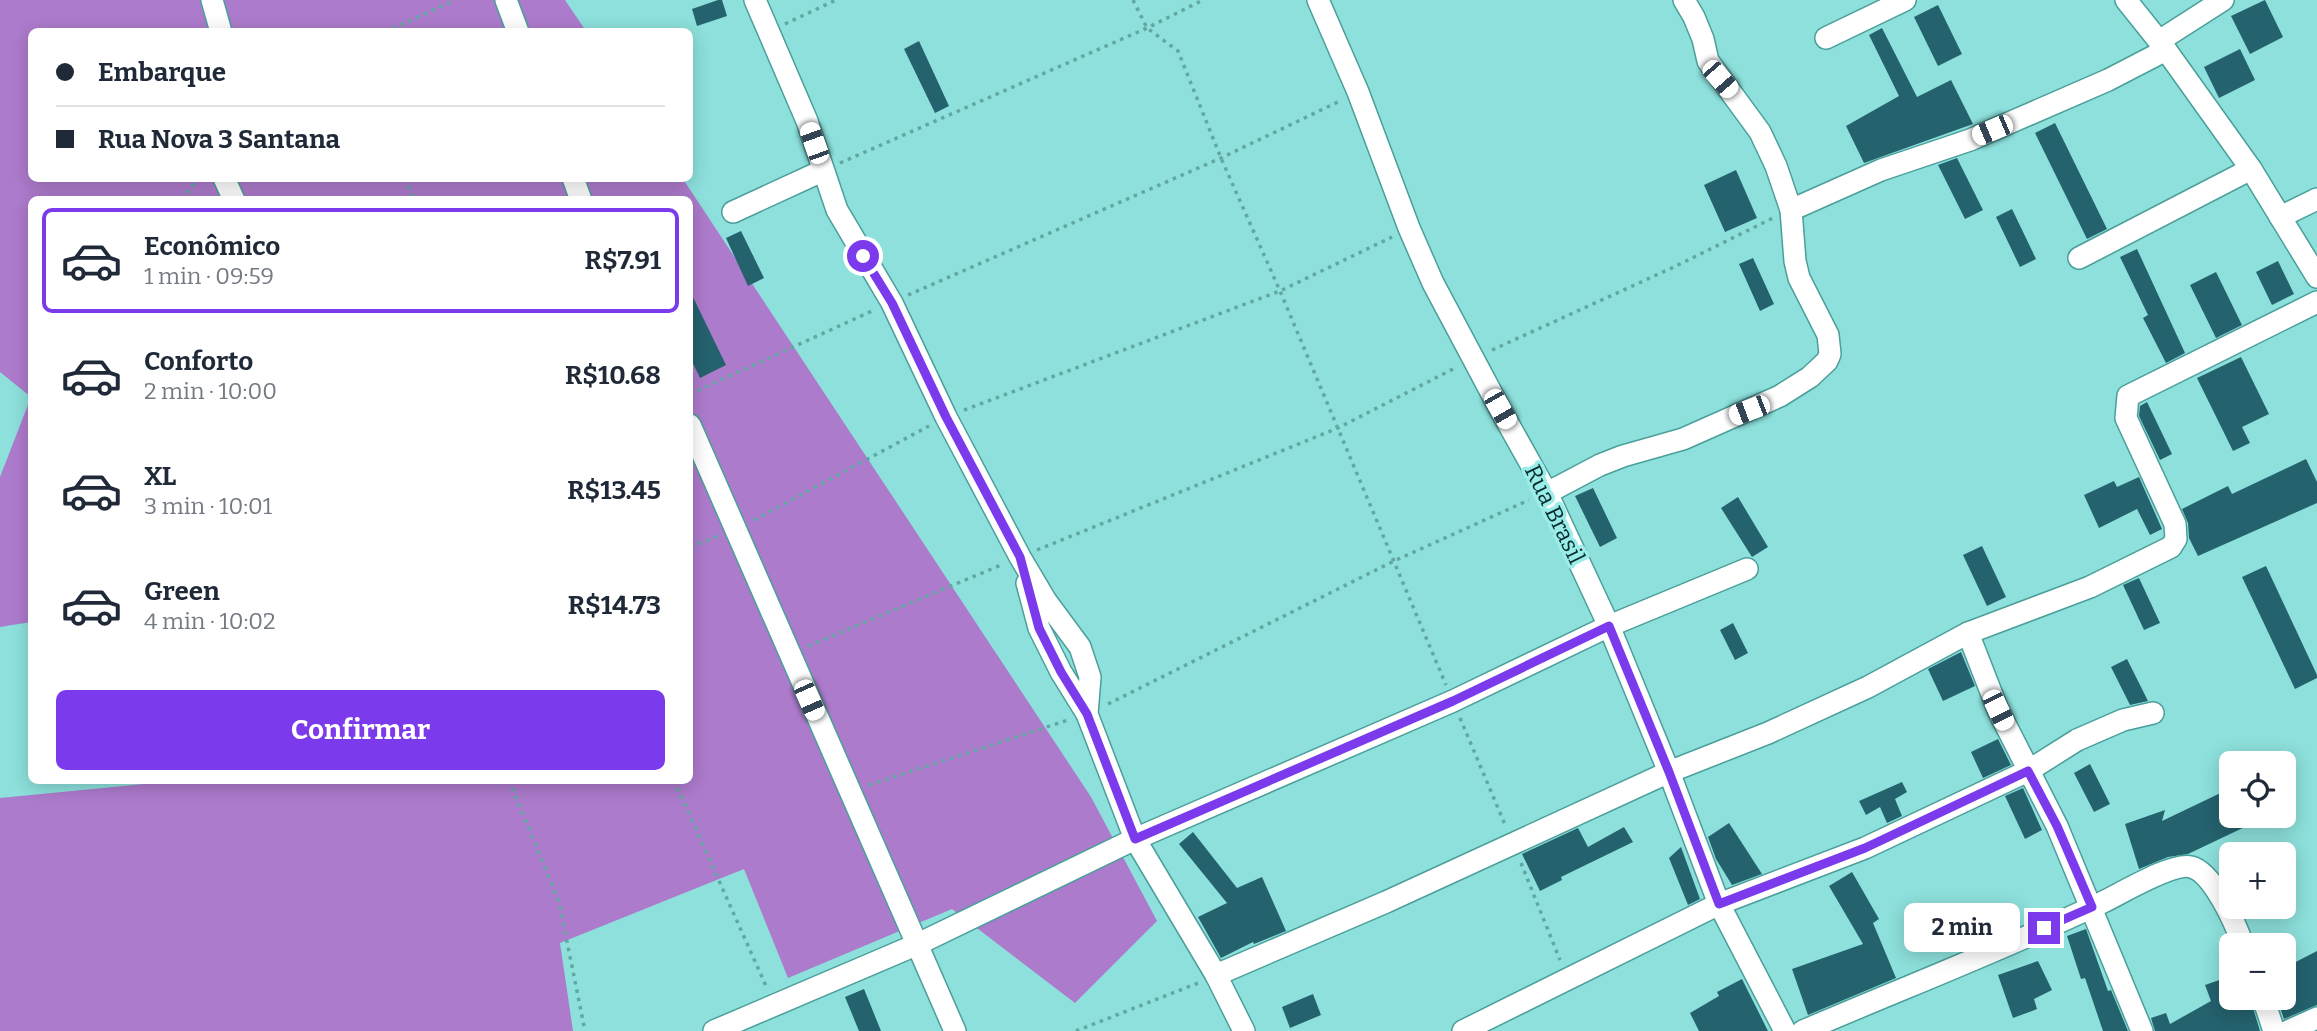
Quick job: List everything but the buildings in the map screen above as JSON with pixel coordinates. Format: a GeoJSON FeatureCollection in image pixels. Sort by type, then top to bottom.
{"type":"FeatureCollection","features":[{"type":"Feature","properties":{"kind":"street"},"geometry":{"type":"LineString","coordinates":[[212,0],[221,28]]}},
{"type":"Feature","properties":{"kind":"street"},"geometry":{"type":"LineString","coordinates":[[506,0],[516,28]]}},
{"type":"Feature","properties":{"kind":"street"},"geometry":{"type":"LineString","coordinates":[[755,0],[807,121],[822,171],[842,221],[892,303],[946,417],[1020,557],[1046,601],[1080,647],[1090,677],[1087,714],[1135,839],[1216,975],[1244,1031]]}},
{"type":"Feature","properties":{"kind":"street","name":"Rua Brasil"},"geometry":{"type":"LineString","coordinates":[[1318,0],[1358,92],[1409,228],[1433,283],[1547,492],[1609,626],[1719,904],[1785,1031]]}},
{"type":"Feature","properties":{"kind":"street"},"geometry":{"type":"LineString","coordinates":[[1547,492],[1612,460],[1683,439],[1770,401],[1810,377],[1827,361],[1830,354],[1828,335],[1799,278],[1791,210],[1776,166],[1760,132],[1708,61],[1695,18],[1684,0]]}},
{"type":"Feature","properties":{"kind":"street"},"geometry":{"type":"LineString","coordinates":[[1826,38],[1905,0]]}},
{"type":"Feature","properties":{"kind":"street"},"geometry":{"type":"LineString","coordinates":[[2126,0],[2163,46],[2251,169],[2317,278]]}},
{"type":"Feature","properties":{"kind":"street"},"geometry":{"type":"LineString","coordinates":[[1791,210],[1881,170],[1970,140],[2108,80],[2163,46],[2223,0]]}},
{"type":"Feature","properties":{"kind":"street"},"geometry":{"type":"LineString","coordinates":[[2079,258],[2251,169]]}},
{"type":"Feature","properties":{"kind":"street"},"geometry":{"type":"LineString","coordinates":[[733,212],[822,171]]}},
{"type":"Feature","properties":{"kind":"street"},"geometry":{"type":"LineString","coordinates":[[2280,217],[2317,199]]}},
{"type":"Feature","properties":{"kind":"street"},"geometry":{"type":"LineString","coordinates":[[1216,975],[1338,923],[1669,772],[1768,733],[1868,687],[1968,633],[2090,587],[2171,547],[2176,539],[2175,524],[2126,418],[2129,396],[2138,389],[2317,302]]}},
{"type":"Feature","properties":{"kind":"street"},"geometry":{"type":"LineString","coordinates":[[693,432],[955,1031]]}},
{"type":"Feature","properties":{"kind":"street"},"geometry":{"type":"LineString","coordinates":[[714,1031],[918,944],[1135,839],[1453,701],[1609,626],[1747,569]]}},
{"type":"Feature","properties":{"kind":"street"},"geometry":{"type":"LineString","coordinates":[[1968,633],[1998,710],[2057,826],[2142,1031]]}},
{"type":"Feature","properties":{"kind":"street"},"geometry":{"type":"LineString","coordinates":[[1463,1031],[1719,904],[1865,848],[2028,771],[2077,740],[2123,720],[2153,713]]}},
{"type":"Feature","properties":{"kind":"street"},"geometry":{"type":"LineString","coordinates":[[1803,1031],[2165,873],[2187,866],[2196,868],[2205,875],[2238,933]]}},
{"type":"Feature","properties":{"kind":"street"},"geometry":{"type":"LineString","coordinates":[[2267,1010],[2274,1031]]}},
{"type":"Feature","properties":{"kind":"street"},"geometry":{"type":"LineString","coordinates":[[2288,1031],[2317,1018]]}},
{"type":"Feature","properties":{"kind":"path"},"geometry":{"type":"LineString","coordinates":[[395,28],[455,0]]}},
{"type":"Feature","properties":{"kind":"path"},"geometry":{"type":"LineString","coordinates":[[767,32],[836,0]]}},
{"type":"Feature","properties":{"kind":"path"},"geometry":{"type":"LineString","coordinates":[[1133,0],[1147,28],[1178,51],[1568,978]]}},
{"type":"Feature","properties":{"kind":"path"},"geometry":{"type":"LineString","coordinates":[[822,171],[1147,28],[1203,0]]}},
{"type":"Feature","properties":{"kind":"path"},"geometry":{"type":"LineString","coordinates":[[693,393],[1221,158],[1358,92]]}},
{"type":"Feature","properties":{"kind":"path"},"geometry":{"type":"LineString","coordinates":[[789,654],[1020,557],[1338,429],[1473,358],[1674,267],[1791,210]]}},
{"type":"Feature","properties":{"kind":"path"},"geometry":{"type":"LineString","coordinates":[[693,546],[735,530],[946,417],[1280,291],[1409,228]]}},
{"type":"Feature","properties":{"kind":"path"},"geometry":{"type":"LineString","coordinates":[[850,791],[1087,714],[1394,561],[1547,492]]}},
{"type":"Feature","properties":{"kind":"path"},"geometry":{"type":"LineString","coordinates":[[511,784],[559,902],[585,1031]]}},
{"type":"Feature","properties":{"kind":"path"},"geometry":{"type":"LineString","coordinates":[[676,784],[774,1004]]}},
{"type":"Feature","properties":{"kind":"path"},"geometry":{"type":"LineString","coordinates":[[1076,1031],[1216,975]]}},
{"type":"Feature","properties":{"kind":"shaded area"},"geometry":{"type":"Polygon","coordinates":[[[0,0],[565,0],[584,28],[28,28],[28,182],[685,182],[1091,797],[1157,921],[1075,1003],[952,909],[788,978],[744,869],[560,943],[573,1031],[0,1031],[0,798],[144,784],[693,784],[693,196],[28,196],[28,395],[0,372],[0,0]]]}},
{"type":"Feature","properties":{"kind":"shaded area"},"geometry":{"type":"Polygon","coordinates":[[[28,405],[28,622],[0,627],[0,477],[28,405]]]}},
{"type":"Feature","properties":{"kind":"route"},"geometry":{"type":"LineString","coordinates":[[863,256],[892,303],[946,417],[1020,557],[1039,628],[1061,672],[1087,714],[1135,839],[1453,701],[1609,626],[1719,904],[1865,848],[2028,771],[2057,826],[2092,907],[2044,928]]}}]}
